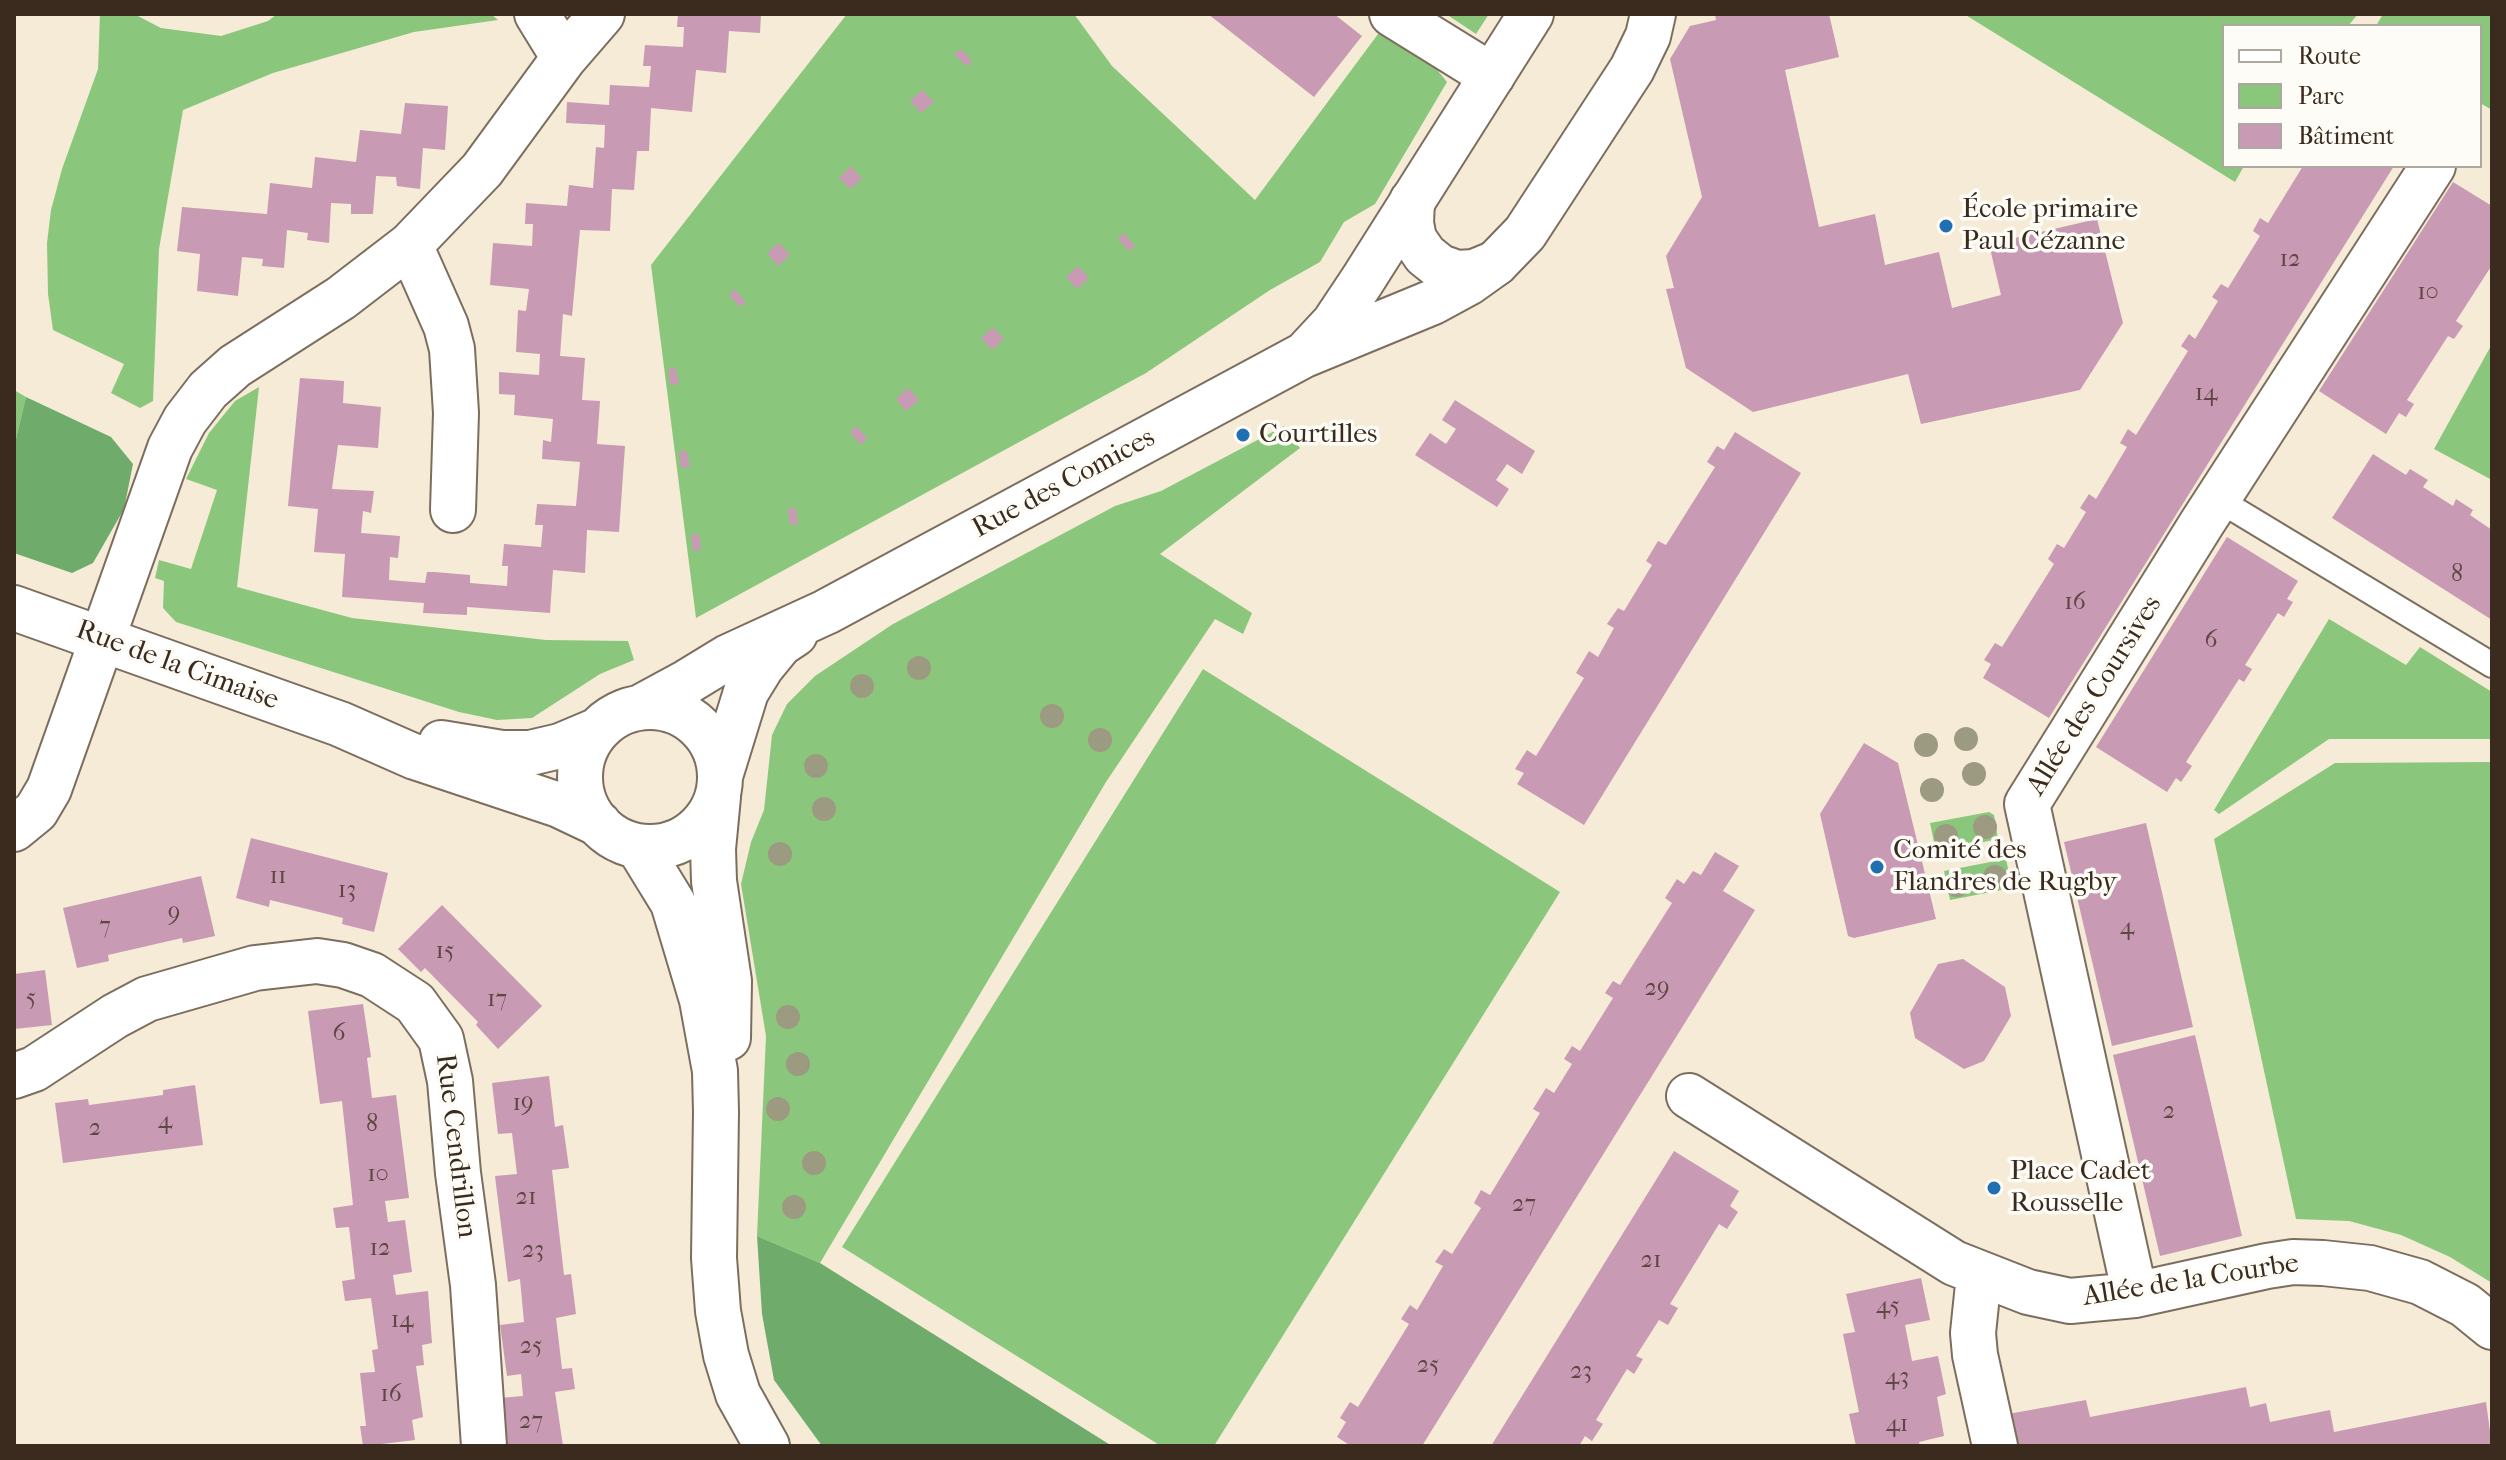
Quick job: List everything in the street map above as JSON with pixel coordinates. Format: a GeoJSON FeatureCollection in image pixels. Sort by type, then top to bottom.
{"type":"FeatureCollection","features":[{"type":"Feature","properties":{"kind":"street"},"geometry":{"type":"LineString","coordinates":[[537,14],[564,58]]}},
{"type":"Feature","properties":{"kind":"street"},"geometry":{"type":"LineString","coordinates":[[14,829],[36,811],[49,789],[170,448],[185,420],[208,390],[235,366],[341,298],[410,245],[482,170],[564,58],[602,14]]}},
{"type":"Feature","properties":{"kind":"street"},"geometry":{"type":"LineString","coordinates":[[1392,14],[1492,76]]}},
{"type":"Feature","properties":{"kind":"street","name":"Rue des Comices"},"geometry":{"type":"LineString","coordinates":[[1302,356],[1334,323],[1531,14]]}},
{"type":"Feature","properties":{"kind":"street","name":"Rue des Comices"},"geometry":{"type":"LineString","coordinates":[[639,708],[728,657],[826,612],[1302,356],[1433,302],[1496,263],[1525,233],[1632,69],[1649,21]]}},
{"type":"Feature","properties":{"kind":"street","name":"Allée des Coursives"},"geometry":{"type":"LineString","coordinates":[[2135,1295],[2027,804],[2432,168]]}},
{"type":"Feature","properties":{"kind":"street"},"geometry":{"type":"LineString","coordinates":[[1412,201],[1414,239],[1425,255],[1440,267],[1457,273],[1474,272],[1496,263]]}},
{"type":"Feature","properties":{"kind":"street"},"geometry":{"type":"LineString","coordinates":[[410,245],[446,326],[452,349],[456,413],[453,510]]}},
{"type":"Feature","properties":{"kind":"street","name":"Rue de la Cimaise"},"geometry":{"type":"LineString","coordinates":[[14,608],[340,724],[415,757],[559,805],[599,824]]}},
{"type":"Feature","properties":{"kind":"street","name":"Rue des Comices"},"geometry":{"type":"LineString","coordinates":[[719,785],[746,692],[762,666],[780,644],[826,612]]}},
{"type":"Feature","properties":{"kind":"street"},"geometry":{"type":"LineString","coordinates":[[716,1112],[731,1003],[714,881],[713,849],[719,785],[710,740],[695,722],[684,715],[663,708],[639,708],[617,715],[598,730],[582,760],[580,784],[586,805],[599,824],[617,839],[638,846],[661,846],[683,839],[708,817],[719,785]]}},
{"type":"Feature","properties":{"kind":"street","name":"Rue de la Cimaise"},"geometry":{"type":"LineString","coordinates":[[340,724],[502,753],[530,753],[560,746],[598,730]]}},
{"type":"Feature","properties":{"kind":"street"},"geometry":{"type":"LineString","coordinates":[[638,846],[667,890],[685,936],[711,1041],[716,1112],[713,1198],[718,1311],[726,1355],[738,1394],[767,1446]]}},
{"type":"Feature","properties":{"kind":"street","name":"Rue Cendrillon"},"geometry":{"type":"LineString","coordinates":[[14,1076],[34,1069],[147,999],[255,968],[317,961],[343,965],[372,975],[415,1003],[441,1039],[450,1081],[473,1285],[484,1446]]}},
{"type":"Feature","properties":{"kind":"street","name":"Allée de la Courbe"},"geometry":{"type":"LineString","coordinates":[[1689,1096],[1954,1263],[2028,1292],[2070,1301],[2135,1295],[2267,1266],[2293,1262],[2323,1263],[2370,1268],[2420,1282],[2465,1305],[2492,1327]]}},
{"type":"Feature","properties":{"kind":"street"},"geometry":{"type":"LineString","coordinates":[[1979,1275],[1973,1333],[1975,1355],[1995,1446]]}},
{"type":"Feature","properties":{"kind":"lane"},"geometry":{"type":"LineString","coordinates":[[2219,500],[2492,665]]}},
{"type":"Feature","properties":{"kind":"green space"},"geometry":{"type":"Polygon","coordinates":[[[100,14],[134,14],[161,28],[221,36],[268,21],[277,14],[491,14],[498,20],[414,32],[273,73],[183,110],[159,249],[153,401],[140,408],[111,393],[124,364],[53,330],[48,294],[47,243],[51,210],[62,169],[98,69],[100,14]]]}},
{"type":"Feature","properties":{"kind":"green space"},"geometry":{"type":"Polygon","coordinates":[[[847,14],[1074,14],[1112,66],[1255,200],[1381,30],[1434,66],[1447,82],[1375,204],[1344,222],[1320,262],[1270,290],[1146,373],[696,618],[651,265],[847,14]]]}},
{"type":"Feature","properties":{"kind":"green space"},"geometry":{"type":"Polygon","coordinates":[[[1446,14],[1489,14],[1476,34],[1446,14]]]}},
{"type":"Feature","properties":{"kind":"green space"},"geometry":{"type":"Polygon","coordinates":[[[1964,14],[2358,14],[2350,24],[2222,24],[2222,168],[2243,168],[2235,182],[1964,14]]]}},
{"type":"Feature","properties":{"kind":"green space"},"geometry":{"type":"Polygon","coordinates":[[[2383,14],[2492,14],[2492,110],[2482,104],[2482,24],[2377,24],[2383,14]]]}},
{"type":"Feature","properties":{"kind":"green space"},"geometry":{"type":"Polygon","coordinates":[[[2492,344],[2492,480],[2434,449],[2492,344]]]}},
{"type":"Feature","properties":{"kind":"green space"},"geometry":{"type":"Polygon","coordinates":[[[259,387],[237,587],[352,618],[546,640],[628,641],[634,660],[600,674],[532,718],[497,720],[459,712],[176,622],[163,608],[164,581],[155,578],[159,560],[191,569],[217,490],[186,479],[209,433],[235,401],[259,387]]]}},
{"type":"Feature","properties":{"kind":"green space"},"geometry":{"type":"Polygon","coordinates":[[[14,390],[26,397],[14,447],[14,390]]]}},
{"type":"Feature","properties":{"kind":"green space"},"geometry":{"type":"Polygon","coordinates":[[[26,397],[111,437],[133,464],[124,509],[93,563],[72,573],[14,553],[14,447],[26,397]]]}},
{"type":"Feature","properties":{"kind":"green space"},"geometry":{"type":"Polygon","coordinates":[[[1284,426],[1300,448],[1160,554],[1252,613],[1243,634],[1215,619],[1106,782],[820,1263],[757,1236],[766,1036],[741,884],[751,842],[764,810],[772,735],[787,704],[815,676],[893,624],[1115,506],[1161,491],[1284,426]]]}},
{"type":"Feature","properties":{"kind":"green space"},"geometry":{"type":"Polygon","coordinates":[[[2329,619],[2406,665],[2420,647],[2492,692],[2492,739],[2329,739],[2219,814],[2214,810],[2329,619]]]}},
{"type":"Feature","properties":{"kind":"green space"},"geometry":{"type":"Polygon","coordinates":[[[1203,669],[1560,892],[1214,1446],[1161,1446],[842,1247],[1203,669]]]}},
{"type":"Feature","properties":{"kind":"green space"},"geometry":{"type":"Polygon","coordinates":[[[2492,762],[2492,1283],[2450,1257],[2401,1235],[2349,1221],[2296,1219],[2214,839],[2335,763],[2492,762]]]}},
{"type":"Feature","properties":{"kind":"green space"},"geometry":{"type":"Polygon","coordinates":[[[1989,812],[1994,815],[1998,839],[1936,852],[1930,823],[1989,812]]]}},
{"type":"Feature","properties":{"kind":"green space"},"geometry":{"type":"Polygon","coordinates":[[[2006,859],[2012,888],[1950,900],[1944,871],[2006,859]]]}},
{"type":"Feature","properties":{"kind":"green space"},"geometry":{"type":"Polygon","coordinates":[[[757,1236],[820,1263],[1112,1446],[822,1446],[774,1380],[762,1314],[757,1236]]]}},
{"type":"Feature","properties":{"kind":"building"},"geometry":{"type":"Polygon","coordinates":[[[678,14],[761,14],[760,33],[729,31],[726,73],[696,70],[692,112],[651,108],[649,151],[637,151],[634,190],[612,189],[610,231],[580,230],[572,316],[563,314],[560,356],[585,358],[582,400],[600,401],[597,444],[625,446],[619,532],[587,530],[585,573],[553,570],[550,613],[467,607],[467,615],[423,613],[424,603],[342,597],[345,554],[314,552],[318,509],[288,506],[300,378],[344,381],[343,403],[381,407],[378,448],[338,445],[332,489],[374,491],[371,513],[363,511],[361,533],[400,536],[398,558],[390,557],[389,580],[425,583],[427,572],[434,572],[470,575],[470,583],[507,586],[508,566],[502,566],[504,544],[541,547],[543,525],[535,525],[537,504],[576,506],[580,462],[542,459],[543,440],[551,442],[553,419],[514,415],[515,395],[499,394],[499,372],[539,375],[540,354],[516,352],[518,310],[526,311],[529,289],[490,285],[493,243],[532,246],[533,224],[525,224],[526,203],[567,206],[569,185],[593,188],[596,147],[604,148],[605,125],[566,123],[567,102],[609,105],[610,85],[649,87],[651,66],[643,66],[645,45],[683,47],[684,27],[677,27],[678,14]]]}},
{"type":"Feature","properties":{"kind":"building"},"geometry":{"type":"Polygon","coordinates":[[[1208,14],[1334,14],[1362,36],[1314,97],[1208,14]]]}},
{"type":"Feature","properties":{"kind":"building"},"geometry":{"type":"Polygon","coordinates":[[[1715,14],[1829,14],[1839,57],[1785,70],[1819,227],[1875,214],[1885,265],[1939,252],[1952,308],[2001,295],[1989,244],[2097,219],[2123,323],[2080,390],[1921,424],[1908,374],[1753,412],[1686,368],[1666,289],[1674,288],[1666,256],[1702,197],[1670,59],[1690,26],[1716,20],[1715,14]]]}},
{"type":"Feature","properties":{"kind":"building"},"geometry":{"type":"Polygon","coordinates":[[[961,49],[972,61],[966,66],[954,54],[961,49]]]}},
{"type":"Feature","properties":{"kind":"building"},"geometry":{"type":"Polygon","coordinates":[[[922,90],[934,102],[921,113],[910,101],[922,90]]]}},
{"type":"Feature","properties":{"kind":"building"},"geometry":{"type":"Polygon","coordinates":[[[405,103],[448,106],[445,150],[423,148],[420,189],[397,186],[396,177],[376,176],[373,214],[351,214],[351,204],[331,203],[329,243],[307,240],[308,233],[287,230],[284,268],[262,266],[263,259],[242,257],[238,296],[197,291],[200,254],[177,251],[182,207],[267,214],[270,183],[312,188],[315,157],[356,162],[360,130],[401,134],[405,103]]]}},
{"type":"Feature","properties":{"kind":"building"},"geometry":{"type":"Polygon","coordinates":[[[851,166],[862,179],[850,189],[839,178],[851,166]]]}},
{"type":"Feature","properties":{"kind":"building"},"geometry":{"type":"Polygon","coordinates":[[[2302,168],[2393,168],[2049,718],[1983,678],[1991,664],[1984,660],[1995,643],[2002,647],[2054,564],[2048,559],[2057,544],[2064,548],[2086,512],[2080,508],[2089,494],[2096,499],[2127,447],[2120,443],[2128,429],[2136,435],[2188,351],[2181,346],[2189,334],[2195,339],[2218,301],[2212,297],[2221,284],[2228,288],[2260,236],[2253,231],[2260,218],[2268,223],[2302,168]]]}},
{"type":"Feature","properties":{"kind":"building"},"geometry":{"type":"Polygon","coordinates":[[[2453,182],[2492,206],[2492,265],[2456,321],[2463,326],[2454,339],[2448,336],[2407,400],[2414,404],[2406,417],[2399,413],[2386,434],[2319,391],[2453,182]]]}},
{"type":"Feature","properties":{"kind":"building"},"geometry":{"type":"Polygon","coordinates":[[[1124,233],[1135,246],[1129,251],[1118,239],[1124,233]]]}},
{"type":"Feature","properties":{"kind":"building"},"geometry":{"type":"Polygon","coordinates":[[[779,243],[790,255],[778,266],[767,253],[779,243]]]}},
{"type":"Feature","properties":{"kind":"building"},"geometry":{"type":"Polygon","coordinates":[[[1078,266],[1089,278],[1077,289],[1066,277],[1078,266]]]}},
{"type":"Feature","properties":{"kind":"building"},"geometry":{"type":"Polygon","coordinates":[[[734,289],[746,302],[740,307],[729,295],[734,289]]]}},
{"type":"Feature","properties":{"kind":"building"},"geometry":{"type":"Polygon","coordinates":[[[993,327],[1004,339],[992,350],[981,338],[993,327]]]}},
{"type":"Feature","properties":{"kind":"building"},"geometry":{"type":"Polygon","coordinates":[[[676,368],[679,384],[670,385],[668,369],[676,368]]]}},
{"type":"Feature","properties":{"kind":"building"},"geometry":{"type":"Polygon","coordinates":[[[908,388],[919,400],[906,411],[896,399],[908,388]]]}},
{"type":"Feature","properties":{"kind":"building"},"geometry":{"type":"Polygon","coordinates":[[[1455,400],[1535,451],[1522,474],[1507,464],[1496,480],[1509,489],[1497,507],[1415,455],[1430,433],[1446,444],[1456,429],[1442,420],[1455,400]]]}},
{"type":"Feature","properties":{"kind":"building"},"geometry":{"type":"Polygon","coordinates":[[[856,426],[867,438],[861,445],[850,432],[856,426]]]}},
{"type":"Feature","properties":{"kind":"building"},"geometry":{"type":"Polygon","coordinates":[[[1735,432],[1801,473],[1584,825],[1517,784],[1524,773],[1515,769],[1527,750],[1536,756],[1584,678],[1576,673],[1589,651],[1598,657],[1614,628],[1607,624],[1618,608],[1624,611],[1652,565],[1646,561],[1658,541],[1666,545],[1715,467],[1707,462],[1717,446],[1724,450],[1735,432]]]}},
{"type":"Feature","properties":{"kind":"building"},"geometry":{"type":"Polygon","coordinates":[[[679,451],[687,451],[690,467],[681,468],[679,451]]]}},
{"type":"Feature","properties":{"kind":"building"},"geometry":{"type":"Polygon","coordinates":[[[2373,454],[2406,475],[2410,469],[2428,480],[2423,487],[2453,506],[2456,499],[2473,510],[2470,515],[2492,530],[2492,620],[2332,518],[2373,454]]]}},
{"type":"Feature","properties":{"kind":"building"},"geometry":{"type":"Polygon","coordinates":[[[796,508],[798,524],[790,525],[788,509],[796,508]]]}},
{"type":"Feature","properties":{"kind":"building"},"geometry":{"type":"Polygon","coordinates":[[[699,534],[701,550],[693,551],[691,535],[699,534]]]}},
{"type":"Feature","properties":{"kind":"building"},"geometry":{"type":"Polygon","coordinates":[[[2227,537],[2298,581],[2287,599],[2293,602],[2284,617],[2278,613],[2245,665],[2252,669],[2244,682],[2239,679],[2186,762],[2192,766],[2181,782],[2176,778],[2167,792],[2096,747],[2227,537]]]}},
{"type":"Feature","properties":{"kind":"building","name":"Comité des Flandres de Rugby"},"geometry":{"type":"Polygon","coordinates":[[[1864,743],[1898,763],[1936,919],[1854,938],[1848,936],[1820,814],[1864,743]]]}},
{"type":"Feature","properties":{"kind":"building"},"geometry":{"type":"Polygon","coordinates":[[[2146,823],[2193,1027],[2112,1046],[2064,842],[2146,823]]]}},
{"type":"Feature","properties":{"kind":"building"},"geometry":{"type":"Polygon","coordinates":[[[251,838],[388,873],[374,932],[342,924],[343,918],[307,909],[270,900],[269,907],[236,898],[251,838]]]}},
{"type":"Feature","properties":{"kind":"building"},"geometry":{"type":"Polygon","coordinates":[[[1715,852],[1739,866],[1723,891],[1755,910],[1422,1446],[1351,1446],[1337,1437],[1346,1422],[1340,1418],[1350,1402],[1358,1407],[1409,1324],[1401,1319],[1410,1305],[1417,1310],[1443,1266],[1435,1262],[1444,1249],[1452,1254],[1481,1208],[1474,1203],[1481,1190],[1490,1195],[1540,1113],[1533,1109],[1546,1088],[1554,1093],[1572,1064],[1564,1059],[1572,1046],[1580,1051],[1613,998],[1605,993],[1613,981],[1620,985],[1672,903],[1665,898],[1677,879],[1684,884],[1693,871],[1701,875],[1715,852]]]}},
{"type":"Feature","properties":{"kind":"building"},"geometry":{"type":"Polygon","coordinates":[[[201,876],[215,936],[183,943],[182,938],[108,955],[109,961],[77,968],[63,908],[201,876]]]}},
{"type":"Feature","properties":{"kind":"building"},"geometry":{"type":"Polygon","coordinates":[[[442,905],[542,1006],[498,1049],[476,1025],[478,1022],[425,968],[421,972],[398,949],[442,905]]]}},
{"type":"Feature","properties":{"kind":"building"},"geometry":{"type":"Polygon","coordinates":[[[1963,959],[2005,987],[2011,1016],[1984,1061],[1964,1069],[1915,1038],[1910,1013],[1938,964],[1963,959]]]}},
{"type":"Feature","properties":{"kind":"building"},"geometry":{"type":"Polygon","coordinates":[[[45,970],[52,1025],[14,1029],[14,974],[45,970]]]}},
{"type":"Feature","properties":{"kind":"building"},"geometry":{"type":"Polygon","coordinates":[[[363,1004],[371,1057],[367,1058],[372,1098],[396,1095],[409,1198],[385,1201],[388,1222],[405,1220],[412,1272],[393,1275],[396,1295],[428,1291],[432,1343],[422,1345],[424,1365],[416,1366],[423,1417],[412,1420],[415,1440],[365,1446],[360,1426],[366,1426],[360,1373],[375,1372],[372,1350],[378,1349],[371,1298],[345,1301],[342,1281],[355,1279],[349,1227],[336,1228],[333,1208],[353,1205],[342,1101],[320,1104],[308,1011],[363,1004]]]}},
{"type":"Feature","properties":{"kind":"building"},"geometry":{"type":"Polygon","coordinates":[[[2195,1035],[2242,1236],[2160,1256],[2113,1055],[2195,1035]]]}},
{"type":"Feature","properties":{"kind":"building"},"geometry":{"type":"Polygon","coordinates":[[[549,1076],[555,1127],[563,1125],[569,1168],[552,1170],[564,1275],[571,1274],[576,1314],[556,1318],[562,1369],[572,1368],[575,1389],[555,1392],[563,1446],[506,1446],[500,1398],[523,1396],[521,1374],[507,1376],[500,1325],[524,1322],[520,1279],[508,1282],[495,1176],[517,1174],[512,1133],[498,1134],[492,1083],[549,1076]]]}},
{"type":"Feature","properties":{"kind":"building"},"geometry":{"type":"Polygon","coordinates":[[[195,1085],[203,1145],[63,1163],[55,1103],[88,1099],[89,1105],[163,1095],[163,1090],[195,1085]]]}},
{"type":"Feature","properties":{"kind":"building"},"geometry":{"type":"Polygon","coordinates":[[[1674,1151],[1739,1191],[1730,1206],[1738,1212],[1727,1229],[1719,1224],[1670,1304],[1678,1308],[1668,1325],[1659,1320],[1636,1356],[1643,1359],[1634,1374],[1627,1369],[1596,1420],[1603,1424],[1592,1441],[1585,1436],[1579,1446],[1491,1446],[1674,1151]]]}},
{"type":"Feature","properties":{"kind":"building"},"geometry":{"type":"Polygon","coordinates":[[[1921,1278],[1930,1320],[1905,1325],[1912,1361],[1938,1356],[1946,1394],[1937,1397],[1944,1436],[1919,1442],[1920,1446],[1856,1446],[1849,1414],[1859,1412],[1843,1334],[1855,1332],[1846,1294],[1921,1278]]]}},
{"type":"Feature","properties":{"kind":"building"},"geometry":{"type":"Polygon","coordinates":[[[2246,1387],[2250,1407],[2266,1403],[2270,1422],[2330,1410],[2334,1432],[2486,1402],[2492,1446],[2014,1446],[2008,1414],[2086,1400],[2090,1417],[2246,1387]]]}},
{"type":"Feature","properties":{"kind":"place","name":"École primaire Paul Cézanne"},"geometry":{"type":"Point","coordinates":[1946,226]}},
{"type":"Feature","properties":{"kind":"place","name":"Courtilles"},"geometry":{"type":"Point","coordinates":[1243,435]}},
{"type":"Feature","properties":{"kind":"place","name":"Comité des Flandres de Rugby"},"geometry":{"type":"Point","coordinates":[1877,867]}},
{"type":"Feature","properties":{"kind":"place","name":"Place Cadet Rousselle"},"geometry":{"type":"Point","coordinates":[1994,1188]}}]}
